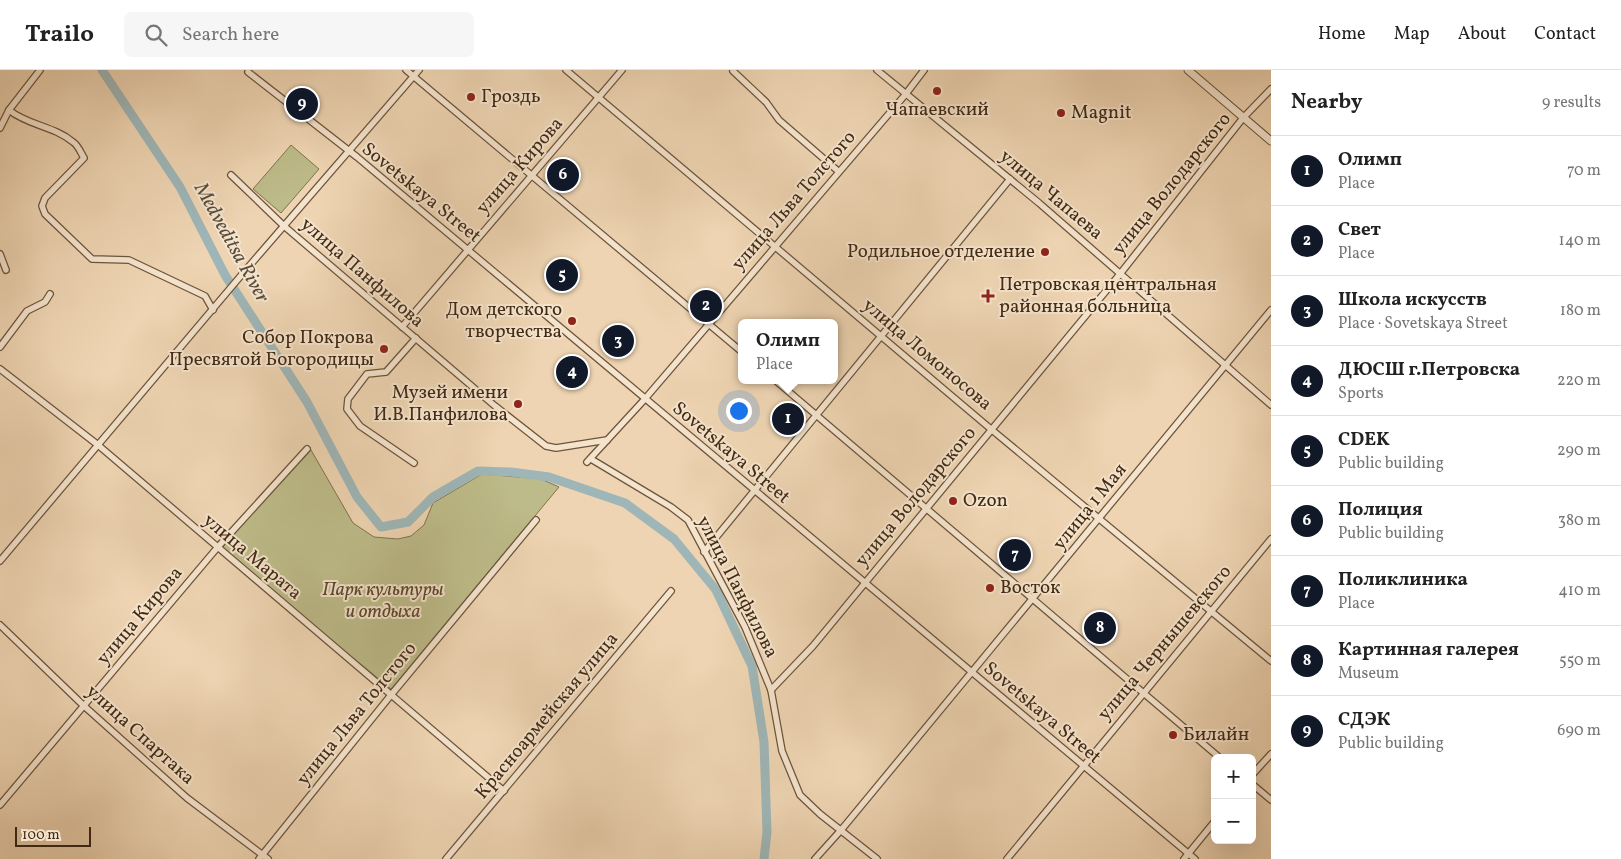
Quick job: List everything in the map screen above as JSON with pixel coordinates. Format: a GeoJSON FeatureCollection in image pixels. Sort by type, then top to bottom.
{"type":"FeatureCollection","features":[{"type":"Feature","properties":{"kind":"street"},"geometry":{"type":"LineString","coordinates":[[0,128],[9,110],[40,70]]}},
{"type":"Feature","properties":{"kind":"street"},"geometry":{"type":"LineString","coordinates":[[406,70],[738,349]]}},
{"type":"Feature","properties":{"kind":"street"},"geometry":{"type":"LineString","coordinates":[[0,561],[244,272],[419,70]]}},
{"type":"Feature","properties":{"kind":"street","name":"улица Ломоносова"},"geometry":{"type":"LineString","coordinates":[[566,70],[992,430],[1271,662]]}},
{"type":"Feature","properties":{"kind":"street","name":"улица Кирова"},"geometry":{"type":"LineString","coordinates":[[402,327],[530,175],[622,70]]}},
{"type":"Feature","properties":{"kind":"street","name":"улица Чапаева"},"geometry":{"type":"LineString","coordinates":[[877,70],[905,95],[1010,179],[1271,405]]}},
{"type":"Feature","properties":{"kind":"street","name":"улица Льва Толстого"},"geometry":{"type":"LineString","coordinates":[[589,461],[776,246],[838,171],[905,95],[924,70]]}},
{"type":"Feature","properties":{"kind":"street"},"geometry":{"type":"LineString","coordinates":[[1188,70],[1271,141]]}},
{"type":"Feature","properties":{"kind":"street"},"geometry":{"type":"LineString","coordinates":[[733,71],[766,102],[780,120],[838,171]]}},
{"type":"Feature","properties":{"kind":"street","name":"Sovetskaya Street"},"geometry":{"type":"LineString","coordinates":[[248,72],[467,250],[1083,766],[1186,856],[1195,859]]}},
{"type":"Feature","properties":{"kind":"street","name":"улица Володарского"},"geometry":{"type":"LineString","coordinates":[[771,690],[812,646],[992,430],[1120,274],[1243,118],[1271,89]]}},
{"type":"Feature","properties":{"kind":"street"},"geometry":{"type":"LineString","coordinates":[[9,110],[17,116],[42,125],[74,142],[84,158],[51,190],[42,206],[44,214],[96,260],[129,260],[206,296],[214,309]]}},
{"type":"Feature","properties":{"kind":"street","name":"улица Панфилова"},"geometry":{"type":"LineString","coordinates":[[231,174],[284,226],[546,446],[556,448],[607,440]]}},
{"type":"Feature","properties":{"kind":"street"},"geometry":{"type":"LineString","coordinates":[[704,552],[818,416],[1010,179]]}},
{"type":"Feature","properties":{"kind":"street"},"geometry":{"type":"LineString","coordinates":[[0,254],[6,270]]}},
{"type":"Feature","properties":{"kind":"street"},"geometry":{"type":"LineString","coordinates":[[0,347],[27,312],[45,302],[50,294]]}},
{"type":"Feature","properties":{"kind":"street","name":"улица 1 Мая"},"geometry":{"type":"LineString","coordinates":[[815,859],[842,830],[1034,599],[1271,310]]}},
{"type":"Feature","properties":{"kind":"street"},"geometry":{"type":"LineString","coordinates":[[414,463],[360,426],[347,409],[348,399],[367,374],[386,372],[416,338]]}},
{"type":"Feature","properties":{"kind":"street","name":"улица Марата"},"geometry":{"type":"LineString","coordinates":[[0,369],[98,445],[504,791]]}},
{"type":"Feature","properties":{"kind":"street"},"geometry":{"type":"LineString","coordinates":[[780,384],[1215,754]]}},
{"type":"Feature","properties":{"kind":"street","name":"улица Кирова"},"geometry":{"type":"LineString","coordinates":[[0,805],[217,548],[307,449]]}},
{"type":"Feature","properties":{"kind":"street","name":"улица Панфилова"},"geometry":{"type":"LineString","coordinates":[[589,461],[672,507],[688,520],[745,627],[771,690],[782,751],[800,795],[820,814],[877,859]]}},
{"type":"Feature","properties":{"kind":"street","name":"улица Льва Толстого"},"geometry":{"type":"LineString","coordinates":[[261,856],[536,520]]}},
{"type":"Feature","properties":{"kind":"street","name":"улица Чернышевского"},"geometry":{"type":"LineString","coordinates":[[1007,859],[1271,539]]}},
{"type":"Feature","properties":{"kind":"street","name":"Красноармейская улица"},"geometry":{"type":"LineString","coordinates":[[446,859],[671,591]]}},
{"type":"Feature","properties":{"kind":"street","name":"улица Спартака"},"geometry":{"type":"LineString","coordinates":[[0,625],[84,706],[187,798],[261,856],[268,859]]}},
{"type":"Feature","properties":{"kind":"street"},"geometry":{"type":"LineString","coordinates":[[1256,771],[1271,754]]}},
{"type":"Feature","properties":{"kind":"street"},"geometry":{"type":"LineString","coordinates":[[1256,787],[1271,800]]}},
{"type":"Feature","properties":{"kind":"street"},"geometry":{"type":"LineString","coordinates":[[1186,856],[1211,825]]}},
{"type":"Feature","properties":{"kind":"green space"},"geometry":{"type":"Polygon","coordinates":[[[291,145],[319,169],[281,213],[253,189],[291,145]]]}},
{"type":"Feature","properties":{"kind":"green space","name":"Парк культуры и отдыха"},"geometry":{"type":"Polygon","coordinates":[[[311,450],[353,523],[374,537],[398,539],[411,536],[424,525],[433,503],[482,474],[541,479],[559,487],[391,689],[219,548],[311,450]]]}},
{"type":"Feature","properties":{"kind":"waterway","name":"Medveditsa River"},"geometry":{"type":"LineString","coordinates":[[102,70],[180,187],[225,275],[307,402],[357,497],[381,527],[408,522],[433,497],[478,471],[511,472],[549,477],[625,503],[674,539],[716,590],[752,666],[764,742],[767,832],[764,859]]}},
{"type":"Feature","properties":{"kind":"place","name":"Чапаевский"},"geometry":{"type":"Point","coordinates":[937,91]}},
{"type":"Feature","properties":{"kind":"place","name":"Гроздь"},"geometry":{"type":"Point","coordinates":[471,97]}},
{"type":"Feature","properties":{"kind":"place","name":"СДЭК"},"geometry":{"type":"Point","coordinates":[302,104]}},
{"type":"Feature","properties":{"kind":"place","name":"Magnit"},"geometry":{"type":"Point","coordinates":[1061,113]}},
{"type":"Feature","properties":{"kind":"place","name":"Полиция"},"geometry":{"type":"Point","coordinates":[563,175]}},
{"type":"Feature","properties":{"kind":"place","name":"Родильное отделение"},"geometry":{"type":"Point","coordinates":[1045,252]}},
{"type":"Feature","properties":{"kind":"place","name":"CDEK"},"geometry":{"type":"Point","coordinates":[562,275]}},
{"type":"Feature","properties":{"kind":"place","name":"Петровская центральная районная больница"},"geometry":{"type":"Point","coordinates":[988,296]}},
{"type":"Feature","properties":{"kind":"place","name":"Свет"},"geometry":{"type":"Point","coordinates":[706,306]}},
{"type":"Feature","properties":{"kind":"place","name":"Дом детского творчества"},"geometry":{"type":"Point","coordinates":[572,321]}},
{"type":"Feature","properties":{"kind":"place","name":"Школа искусств"},"geometry":{"type":"Point","coordinates":[618,341]}},
{"type":"Feature","properties":{"kind":"place","name":"Собор Покрова Пресвятой Богородицы"},"geometry":{"type":"Point","coordinates":[384,349]}},
{"type":"Feature","properties":{"kind":"place","name":"ДЮСШ г.Петровска"},"geometry":{"type":"Point","coordinates":[572,372]}},
{"type":"Feature","properties":{"kind":"place","name":"Музей имени И.В.Панфилова"},"geometry":{"type":"Point","coordinates":[518,404]}},
{"type":"Feature","properties":{"kind":"place","name":"Олимп"},"geometry":{"type":"Point","coordinates":[788,419]}},
{"type":"Feature","properties":{"kind":"place","name":"Ozon"},"geometry":{"type":"Point","coordinates":[953,501]}},
{"type":"Feature","properties":{"kind":"place","name":"Поликлиника"},"geometry":{"type":"Point","coordinates":[1015,555]}},
{"type":"Feature","properties":{"kind":"place","name":"Восток"},"geometry":{"type":"Point","coordinates":[990,588]}},
{"type":"Feature","properties":{"kind":"place","name":"Картинная галерея"},"geometry":{"type":"Point","coordinates":[1100,628]}},
{"type":"Feature","properties":{"kind":"place","name":"Билайн"},"geometry":{"type":"Point","coordinates":[1173,735]}}]}
